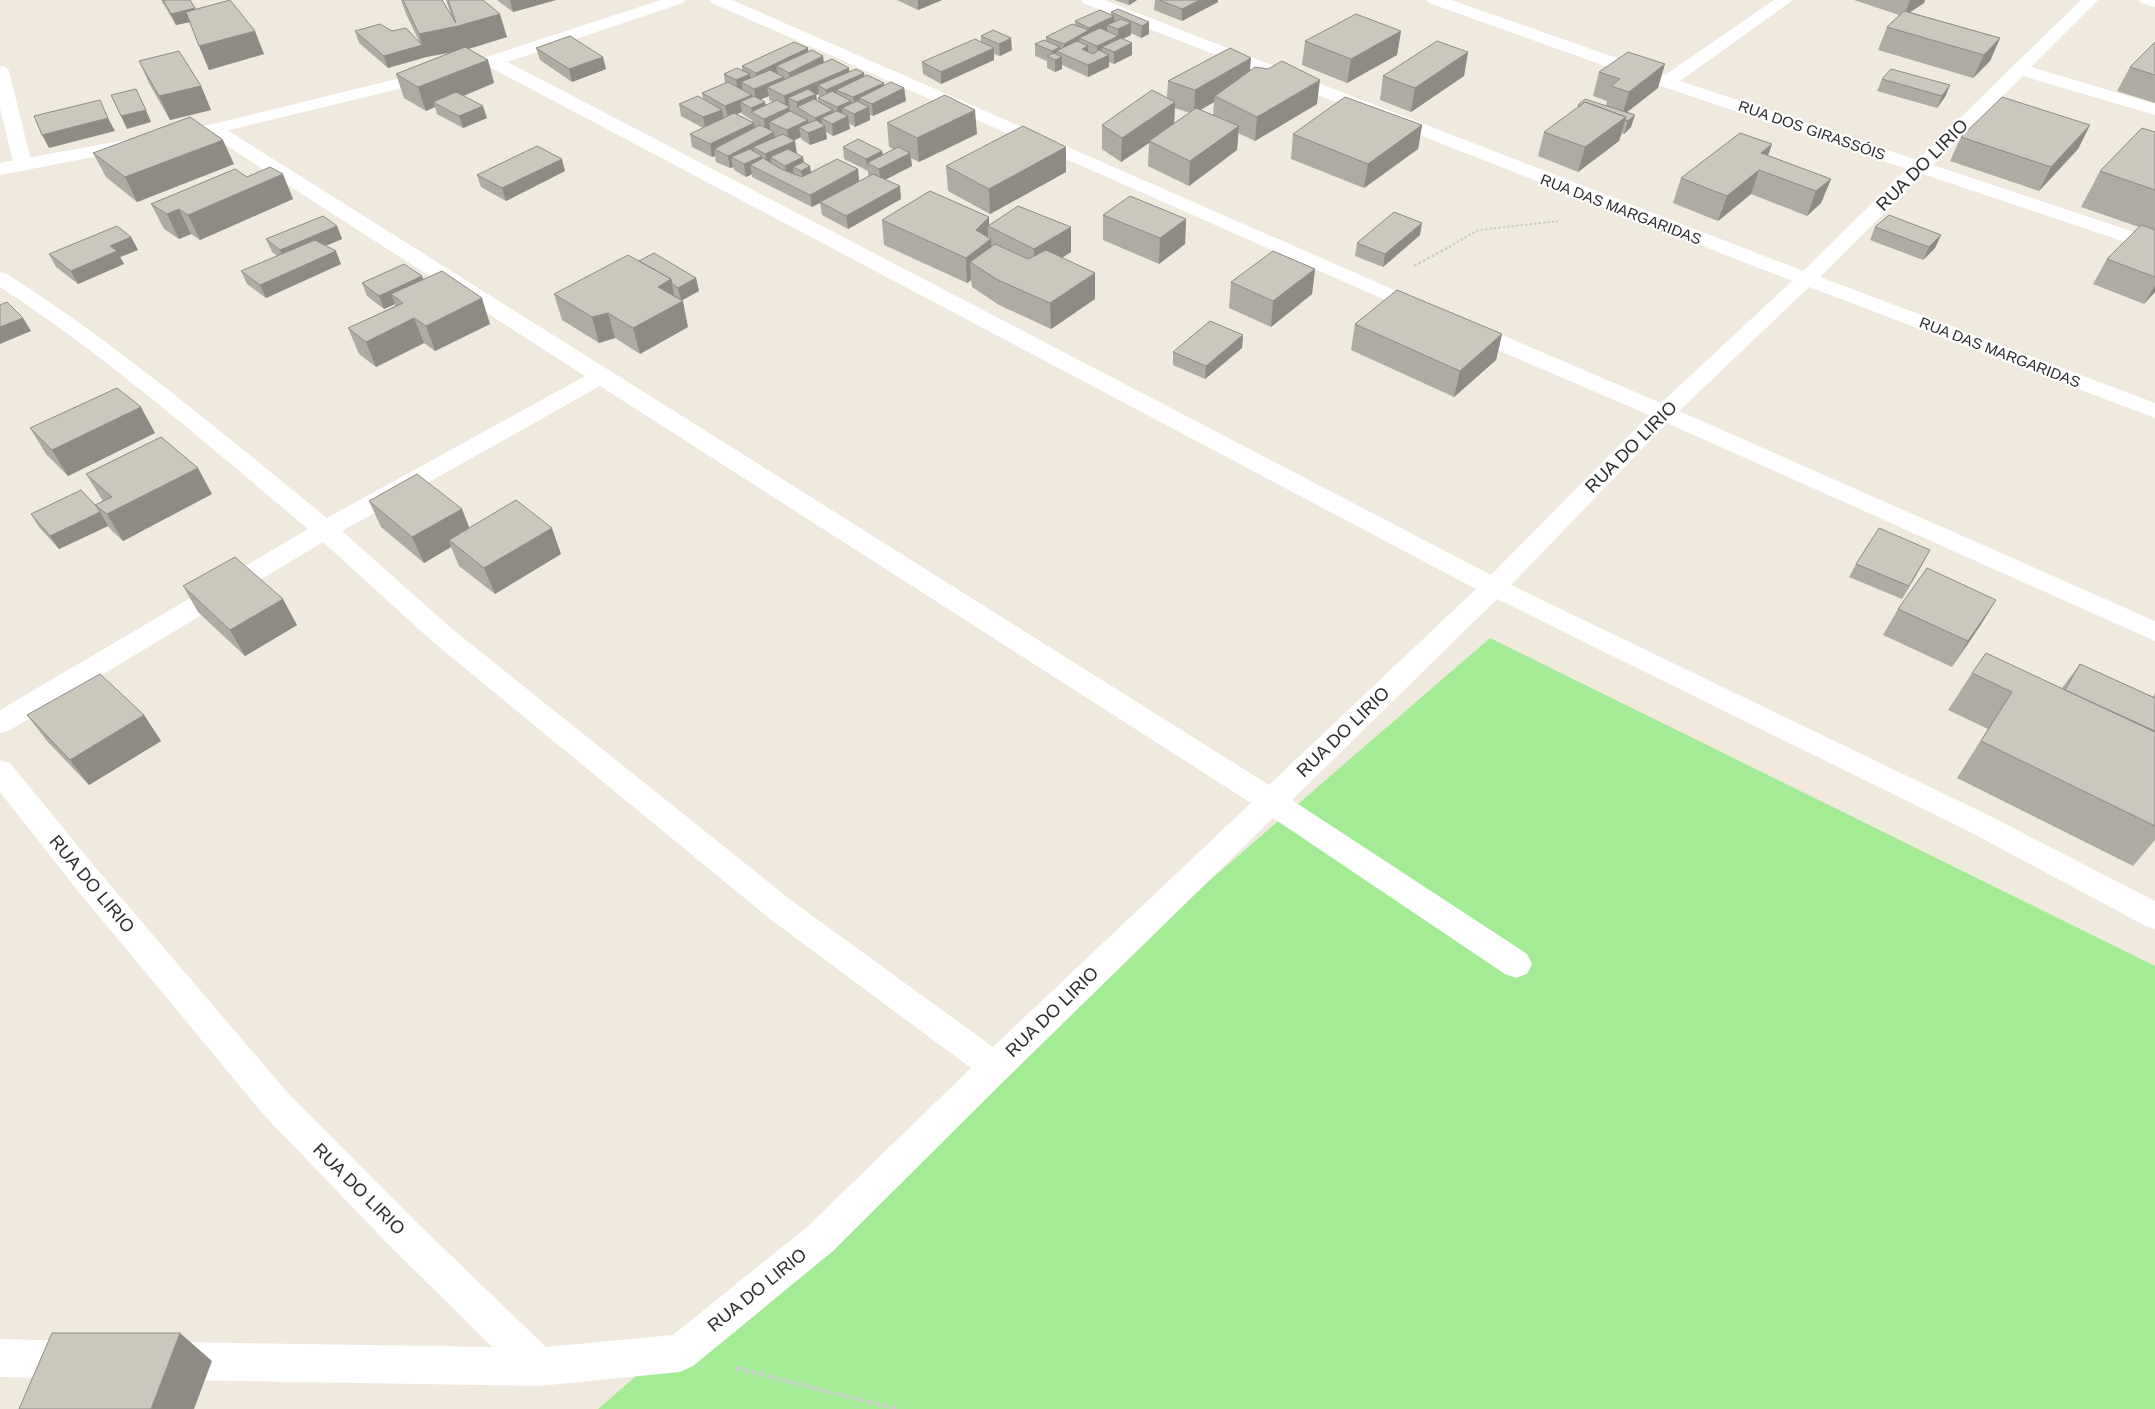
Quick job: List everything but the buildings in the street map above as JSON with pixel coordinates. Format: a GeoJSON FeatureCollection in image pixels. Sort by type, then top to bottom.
{"type":"FeatureCollection","features":[{"type":"Feature","properties":{"kind":"street"},"geometry":{"type":"LineString","coordinates":[[0,169],[213,130],[492,60],[677,0]]}},
{"type":"Feature","properties":{"kind":"street"},"geometry":{"type":"LineString","coordinates":[[718,0],[1664,413],[2155,632]]}},
{"type":"Feature","properties":{"kind":"street","name":"RUA DAS MARGARIDAS"},"geometry":{"type":"LineString","coordinates":[[1089,0],[1631,213],[2155,411]]}},
{"type":"Feature","properties":{"kind":"street"},"geometry":{"type":"LineString","coordinates":[[1435,0],[1668,82],[1785,0]]}},
{"type":"Feature","properties":{"kind":"street","name":"RUA DO LIRIO"},"geometry":{"type":"LineString","coordinates":[[680,1353],[820,1239],[885,1177],[994,1068],[1494,587],[1664,413],[1806,279],[2090,0]]}},
{"type":"Feature","properties":{"kind":"street"},"geometry":{"type":"LineString","coordinates":[[2147,0],[2155,2]]}},
{"type":"Feature","properties":{"kind":"street"},"geometry":{"type":"LineString","coordinates":[[492,60],[846,245],[1066,364],[1494,587],[1980,824],[2155,916]]}},
{"type":"Feature","properties":{"kind":"street"},"geometry":{"type":"LineString","coordinates":[[2019,70],[2155,110]]}},
{"type":"Feature","properties":{"kind":"street"},"geometry":{"type":"LineString","coordinates":[[0,72],[23,165]]}},
{"type":"Feature","properties":{"kind":"street","name":"RUA DOS GIRASSÓIS"},"geometry":{"type":"LineString","coordinates":[[1668,82],[2155,246]]}},
{"type":"Feature","properties":{"kind":"street"},"geometry":{"type":"LineString","coordinates":[[213,130],[1271,801],[1516,964]]}},
{"type":"Feature","properties":{"kind":"street"},"geometry":{"type":"LineString","coordinates":[[0,278],[50,310],[160,394],[325,530],[442,635],[781,910],[994,1068]]}},
{"type":"Feature","properties":{"kind":"street"},"geometry":{"type":"LineString","coordinates":[[0,723],[325,530],[601,376]]}},
{"type":"Feature","properties":{"kind":"street","name":"RUA DO LIRIO"},"geometry":{"type":"LineString","coordinates":[[0,772],[89,882],[186,995],[274,1103],[407,1238],[539,1367]]}},
{"type":"Feature","properties":{"kind":"street"},"geometry":{"type":"LineString","coordinates":[[0,1358],[539,1367],[680,1353]]}},
{"type":"Feature","properties":{"kind":"path"},"geometry":{"type":"LineString","coordinates":[[1347,276],[1399,273],[1430,259],[1478,230],[1560,220]]}},
{"type":"Feature","properties":{"kind":"path"},"geometry":{"type":"LineString","coordinates":[[680,1353],[897,1409]]}},
{"type":"Feature","properties":{"kind":"green space"},"geometry":{"type":"Polygon","coordinates":[[[1490,638],[2155,966],[2155,1409],[598,1409],[1490,638]]]}}]}
